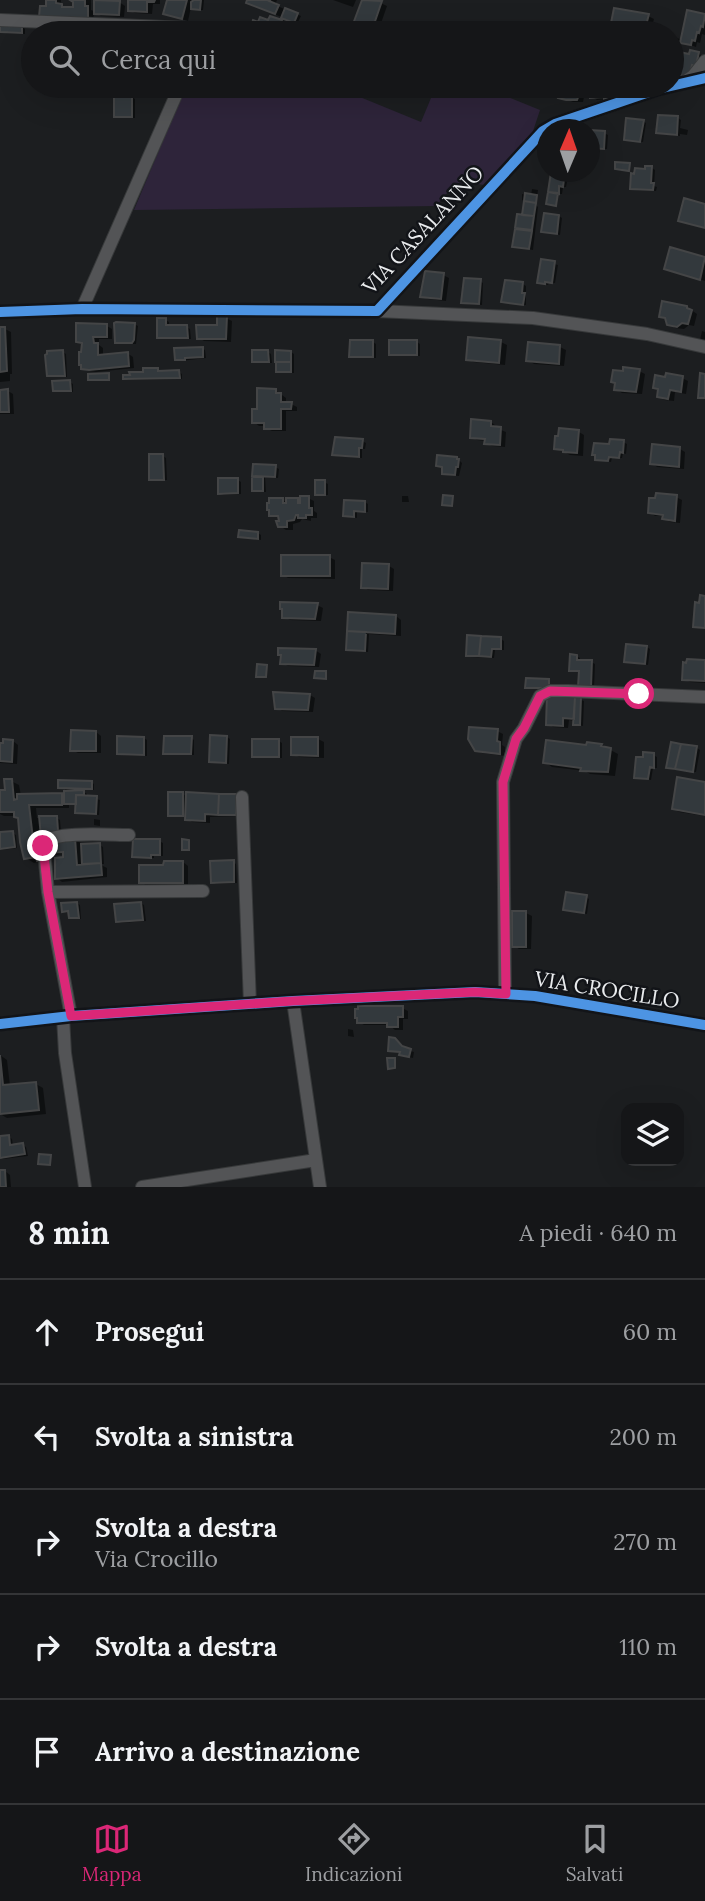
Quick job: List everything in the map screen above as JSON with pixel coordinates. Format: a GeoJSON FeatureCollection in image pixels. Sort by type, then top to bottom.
{"type":"FeatureCollection","features":[{"type":"Feature","properties":{"kind":"street"},"geometry":{"type":"LineString","coordinates":[[0,20],[27,21]]}},
{"type":"Feature","properties":{"kind":"street"},"geometry":{"type":"LineString","coordinates":[[684,82],[693,76],[705,61]]}},
{"type":"Feature","properties":{"kind":"street","name":"VIA CASALANNO"},"geometry":{"type":"LineString","coordinates":[[684,84],[705,78]]}},
{"type":"Feature","properties":{"kind":"street"},"geometry":{"type":"LineString","coordinates":[[82,309],[175,98]]}},
{"type":"Feature","properties":{"kind":"street","name":"VIA CASALANNO"},"geometry":{"type":"LineString","coordinates":[[0,312],[82,309],[377,311],[543,131],[555,124],[632,98]]}},
{"type":"Feature","properties":{"kind":"street"},"geometry":{"type":"LineString","coordinates":[[377,311],[533,318],[647,334],[705,347]]}},
{"type":"Feature","properties":{"kind":"street"},"geometry":{"type":"LineString","coordinates":[[506,994],[503,782],[516,739],[540,696],[550,691],[568,691],[705,697]]}},
{"type":"Feature","properties":{"kind":"street"},"geometry":{"type":"LineString","coordinates":[[242,797],[250,1004]]}},
{"type":"Feature","properties":{"kind":"street"},"geometry":{"type":"LineString","coordinates":[[85,1187],[65,1053],[67,1017],[43,842],[60,835],[129,835]]}},
{"type":"Feature","properties":{"kind":"street"},"geometry":{"type":"LineString","coordinates":[[48,892],[203,891]]}},
{"type":"Feature","properties":{"kind":"street","name":"VIA CROCILLO"},"geometry":{"type":"LineString","coordinates":[[0,1024],[293,1001],[475,992],[535,996],[705,1025]]}},
{"type":"Feature","properties":{"kind":"street"},"geometry":{"type":"LineString","coordinates":[[293,1001],[320,1187]]}},
{"type":"Feature","properties":{"kind":"street"},"geometry":{"type":"LineString","coordinates":[[142,1187],[316,1160]]}},
{"type":"Feature","properties":{"kind":"shaded area"},"geometry":{"type":"Polygon","coordinates":[[[181,98],[362,98],[421,122],[431,98],[510,98],[540,110],[532,134],[484,185],[467,183],[456,186],[436,206],[134,210],[181,98]]]}},
{"type":"Feature","properties":{"kind":"building"},"geometry":{"type":"Polygon","coordinates":[[[46,0],[56,0],[62,7],[73,7],[70,0],[85,0],[88,19],[39,17],[40,6],[46,6],[46,0]]]}},
{"type":"Feature","properties":{"kind":"building"},"geometry":{"type":"Polygon","coordinates":[[[94,0],[120,1],[119,15],[94,14],[94,0]]]}},
{"type":"Feature","properties":{"kind":"building"},"geometry":{"type":"Polygon","coordinates":[[[128,0],[155,0],[147,2],[147,12],[128,11],[128,0]]]}},
{"type":"Feature","properties":{"kind":"building"},"geometry":{"type":"Polygon","coordinates":[[[167,0],[187,0],[182,19],[163,14],[167,0]]]}},
{"type":"Feature","properties":{"kind":"building"},"geometry":{"type":"Polygon","coordinates":[[[201,0],[200,10],[191,9],[191,2],[201,0]]]}},
{"type":"Feature","properties":{"kind":"building"},"geometry":{"type":"Polygon","coordinates":[[[247,0],[270,0],[279,5],[275,14],[246,3],[247,0]]]}},
{"type":"Feature","properties":{"kind":"building"},"geometry":{"type":"Polygon","coordinates":[[[362,0],[382,1],[375,21],[354,21],[362,0]]]}},
{"type":"Feature","properties":{"kind":"building"},"geometry":{"type":"Polygon","coordinates":[[[285,8],[298,13],[295,21],[281,18],[285,8]]]}},
{"type":"Feature","properties":{"kind":"building"},"geometry":{"type":"Polygon","coordinates":[[[614,8],[649,14],[647,21],[611,21],[614,8]]]}},
{"type":"Feature","properties":{"kind":"building"},"geometry":{"type":"Polygon","coordinates":[[[687,10],[705,14],[703,27],[697,32],[691,45],[684,44],[687,10]]]}},
{"type":"Feature","properties":{"kind":"building"},"geometry":{"type":"Polygon","coordinates":[[[270,16],[282,20],[258,21],[260,17],[268,20],[270,16]]]}},
{"type":"Feature","properties":{"kind":"building"},"geometry":{"type":"Polygon","coordinates":[[[0,25],[21,25],[21,33],[0,32],[0,25]]]}},
{"type":"Feature","properties":{"kind":"building"},"geometry":{"type":"Polygon","coordinates":[[[690,50],[699,52],[696,66],[692,65],[690,74],[684,76],[684,53],[689,54],[690,50]]]}},
{"type":"Feature","properties":{"kind":"building"},"geometry":{"type":"Polygon","coordinates":[[[114,98],[132,98],[132,117],[114,117],[114,98]]]}},
{"type":"Feature","properties":{"kind":"building"},"geometry":{"type":"Polygon","coordinates":[[[558,98],[578,98],[577,100],[558,98]]]}},
{"type":"Feature","properties":{"kind":"building"},"geometry":{"type":"Polygon","coordinates":[[[658,115],[678,116],[677,135],[656,133],[658,115]]]}},
{"type":"Feature","properties":{"kind":"building"},"geometry":{"type":"Polygon","coordinates":[[[626,118],[644,120],[640,142],[624,140],[626,118]]]}},
{"type":"Feature","properties":{"kind":"building"},"geometry":{"type":"Polygon","coordinates":[[[600,131],[605,131],[604,149],[600,149],[600,131]]]}},
{"type":"Feature","properties":{"kind":"building"},"geometry":{"type":"Polygon","coordinates":[[[615,162],[630,163],[629,171],[615,169],[615,162]]]}},
{"type":"Feature","properties":{"kind":"building"},"geometry":{"type":"Polygon","coordinates":[[[645,166],[652,166],[653,190],[630,189],[631,173],[634,174],[635,168],[645,169],[645,166]]]}},
{"type":"Feature","properties":{"kind":"building"},"geometry":{"type":"Polygon","coordinates":[[[550,182],[564,182],[563,187],[559,186],[559,194],[548,192],[550,182]]]}},
{"type":"Feature","properties":{"kind":"building"},"geometry":{"type":"Polygon","coordinates":[[[548,192],[558,193],[556,206],[546,204],[548,192]]]}},
{"type":"Feature","properties":{"kind":"building"},"geometry":{"type":"Polygon","coordinates":[[[525,193],[537,195],[536,203],[524,201],[525,193]]]}},
{"type":"Feature","properties":{"kind":"building"},"geometry":{"type":"Polygon","coordinates":[[[684,198],[705,204],[705,228],[678,221],[684,198]]]}},
{"type":"Feature","properties":{"kind":"building"},"geometry":{"type":"Polygon","coordinates":[[[524,201],[536,203],[534,216],[522,215],[524,201]]]}},
{"type":"Feature","properties":{"kind":"building"},"geometry":{"type":"Polygon","coordinates":[[[544,213],[559,215],[557,234],[541,232],[544,213]]]}},
{"type":"Feature","properties":{"kind":"building"},"geometry":{"type":"Polygon","coordinates":[[[517,214],[534,216],[532,230],[515,228],[517,214]]]}},
{"type":"Feature","properties":{"kind":"building"},"geometry":{"type":"Polygon","coordinates":[[[515,229],[532,231],[529,249],[512,247],[515,229]]]}},
{"type":"Feature","properties":{"kind":"building"},"geometry":{"type":"Polygon","coordinates":[[[670,247],[705,257],[700,280],[664,269],[670,247]]]}},
{"type":"Feature","properties":{"kind":"building"},"geometry":{"type":"Polygon","coordinates":[[[541,259],[555,261],[552,283],[537,283],[541,259]]]}},
{"type":"Feature","properties":{"kind":"building"},"geometry":{"type":"Polygon","coordinates":[[[425,271],[444,273],[441,299],[420,297],[425,271]]]}},
{"type":"Feature","properties":{"kind":"building"},"geometry":{"type":"Polygon","coordinates":[[[464,278],[481,279],[479,304],[461,303],[464,278]]]}},
{"type":"Feature","properties":{"kind":"building"},"geometry":{"type":"Polygon","coordinates":[[[505,280],[523,282],[523,305],[501,302],[505,280]]]}},
{"type":"Feature","properties":{"kind":"building"},"geometry":{"type":"Polygon","coordinates":[[[662,301],[687,306],[692,310],[688,324],[682,323],[677,327],[667,325],[665,318],[659,317],[662,301]]]}},
{"type":"Feature","properties":{"kind":"building"},"geometry":{"type":"Polygon","coordinates":[[[217,316],[227,316],[226,339],[197,339],[196,325],[217,325],[217,316]]]}},
{"type":"Feature","properties":{"kind":"building"},"geometry":{"type":"Polygon","coordinates":[[[157,318],[166,318],[166,325],[187,325],[188,338],[157,338],[157,318]]]}},
{"type":"Feature","properties":{"kind":"building"},"geometry":{"type":"Polygon","coordinates":[[[116,322],[135,323],[132,343],[115,343],[116,322]]]}},
{"type":"Feature","properties":{"kind":"building"},"geometry":{"type":"Polygon","coordinates":[[[76,323],[107,324],[107,337],[93,337],[94,343],[98,343],[98,355],[128,352],[129,366],[81,369],[79,352],[82,343],[76,342],[76,323]]]}},
{"type":"Feature","properties":{"kind":"building"},"geometry":{"type":"Polygon","coordinates":[[[0,327],[5,327],[7,371],[0,372],[0,327]]]}},
{"type":"Feature","properties":{"kind":"building"},"geometry":{"type":"Polygon","coordinates":[[[468,337],[501,340],[499,363],[466,360],[468,337]]]}},
{"type":"Feature","properties":{"kind":"building"},"geometry":{"type":"Polygon","coordinates":[[[350,340],[373,340],[373,357],[349,357],[350,340]]]}},
{"type":"Feature","properties":{"kind":"building"},"geometry":{"type":"Polygon","coordinates":[[[389,340],[417,340],[417,355],[389,355],[389,340]]]}},
{"type":"Feature","properties":{"kind":"building"},"geometry":{"type":"Polygon","coordinates":[[[528,342],[560,345],[559,364],[526,361],[528,342]]]}},
{"type":"Feature","properties":{"kind":"building"},"geometry":{"type":"Polygon","coordinates":[[[203,347],[203,357],[175,360],[174,348],[203,347]]]}},
{"type":"Feature","properties":{"kind":"building"},"geometry":{"type":"Polygon","coordinates":[[[63,350],[65,376],[47,376],[47,351],[63,350]]]}},
{"type":"Feature","properties":{"kind":"building"},"geometry":{"type":"Polygon","coordinates":[[[252,350],[268,350],[269,362],[252,362],[252,350]]]}},
{"type":"Feature","properties":{"kind":"building"},"geometry":{"type":"Polygon","coordinates":[[[275,350],[291,351],[291,362],[275,362],[275,350]]]}},
{"type":"Feature","properties":{"kind":"building"},"geometry":{"type":"Polygon","coordinates":[[[276,362],[291,362],[291,372],[276,372],[276,362]]]}},
{"type":"Feature","properties":{"kind":"building"},"geometry":{"type":"Polygon","coordinates":[[[623,367],[640,369],[636,392],[614,390],[615,383],[611,382],[613,370],[623,371],[623,367]]]}},
{"type":"Feature","properties":{"kind":"building"},"geometry":{"type":"Polygon","coordinates":[[[143,368],[158,368],[158,371],[179,370],[180,378],[123,379],[123,375],[130,375],[129,372],[143,372],[143,368]]]}},
{"type":"Feature","properties":{"kind":"building"},"geometry":{"type":"Polygon","coordinates":[[[109,373],[109,380],[88,380],[88,374],[109,373]]]}},
{"type":"Feature","properties":{"kind":"building"},"geometry":{"type":"Polygon","coordinates":[[[666,373],[683,376],[681,392],[670,390],[668,399],[657,397],[658,389],[653,388],[655,375],[665,377],[666,373]]]}},
{"type":"Feature","properties":{"kind":"building"},"geometry":{"type":"Polygon","coordinates":[[[700,373],[705,374],[705,398],[698,398],[700,373]]]}},
{"type":"Feature","properties":{"kind":"building"},"geometry":{"type":"Polygon","coordinates":[[[70,380],[71,391],[53,391],[52,381],[70,380]]]}},
{"type":"Feature","properties":{"kind":"building"},"geometry":{"type":"Polygon","coordinates":[[[257,388],[276,389],[276,393],[281,393],[281,402],[292,402],[291,409],[281,409],[281,429],[264,429],[264,423],[252,423],[252,409],[257,409],[257,388]]]}},
{"type":"Feature","properties":{"kind":"building"},"geometry":{"type":"Polygon","coordinates":[[[8,389],[9,412],[0,412],[0,390],[8,389]]]}},
{"type":"Feature","properties":{"kind":"building"},"geometry":{"type":"Polygon","coordinates":[[[471,419],[491,421],[491,426],[501,427],[500,445],[484,444],[485,439],[470,438],[471,419]]]}},
{"type":"Feature","properties":{"kind":"building"},"geometry":{"type":"Polygon","coordinates":[[[559,428],[579,430],[577,453],[554,449],[559,428]]]}},
{"type":"Feature","properties":{"kind":"building"},"geometry":{"type":"Polygon","coordinates":[[[335,437],[363,439],[359,457],[332,455],[335,437]]]}},
{"type":"Feature","properties":{"kind":"building"},"geometry":{"type":"Polygon","coordinates":[[[610,439],[624,440],[623,453],[620,452],[619,458],[609,457],[608,461],[595,460],[595,455],[592,455],[594,443],[609,444],[610,439]]]}},
{"type":"Feature","properties":{"kind":"building"},"geometry":{"type":"Polygon","coordinates":[[[652,444],[680,447],[679,467],[650,464],[652,444]]]}},
{"type":"Feature","properties":{"kind":"building"},"geometry":{"type":"Polygon","coordinates":[[[149,454],[163,454],[164,480],[149,480],[149,454]]]}},
{"type":"Feature","properties":{"kind":"building"},"geometry":{"type":"Polygon","coordinates":[[[437,455],[459,459],[455,475],[442,474],[442,467],[436,466],[437,455]]]}},
{"type":"Feature","properties":{"kind":"building"},"geometry":{"type":"Polygon","coordinates":[[[253,464],[276,465],[275,477],[252,476],[253,464]]]}},
{"type":"Feature","properties":{"kind":"building"},"geometry":{"type":"Polygon","coordinates":[[[252,477],[263,477],[263,491],[252,491],[252,477]]]}},
{"type":"Feature","properties":{"kind":"building"},"geometry":{"type":"Polygon","coordinates":[[[218,478],[238,478],[238,493],[218,494],[218,478]]]}},
{"type":"Feature","properties":{"kind":"building"},"geometry":{"type":"Polygon","coordinates":[[[315,480],[325,480],[325,495],[315,495],[315,480]]]}},
{"type":"Feature","properties":{"kind":"building"},"geometry":{"type":"Polygon","coordinates":[[[656,493],[677,495],[675,521],[662,519],[663,515],[648,513],[649,498],[655,498],[656,493]]]}},
{"type":"Feature","properties":{"kind":"building"},"geometry":{"type":"Polygon","coordinates":[[[443,495],[453,496],[452,506],[442,505],[443,495]]]}},
{"type":"Feature","properties":{"kind":"building"},"geometry":{"type":"Polygon","coordinates":[[[300,496],[309,496],[312,515],[298,518],[296,515],[294,520],[287,521],[287,527],[278,527],[278,516],[269,516],[267,510],[269,498],[283,498],[283,503],[286,503],[286,498],[298,498],[300,503],[300,496]]]}},
{"type":"Feature","properties":{"kind":"building"},"geometry":{"type":"Polygon","coordinates":[[[344,500],[365,501],[365,512],[354,511],[354,517],[343,516],[344,500]]]}},
{"type":"Feature","properties":{"kind":"building"},"geometry":{"type":"Polygon","coordinates":[[[239,530],[258,532],[258,539],[238,537],[239,530]]]}},
{"type":"Feature","properties":{"kind":"building"},"geometry":{"type":"Polygon","coordinates":[[[281,555],[330,555],[330,576],[281,576],[281,555]]]}},
{"type":"Feature","properties":{"kind":"building"},"geometry":{"type":"Polygon","coordinates":[[[362,563],[389,564],[388,589],[361,588],[362,563]]]}},
{"type":"Feature","properties":{"kind":"building"},"geometry":{"type":"Polygon","coordinates":[[[700,595],[705,596],[705,628],[693,627],[695,602],[699,603],[700,595]]]}},
{"type":"Feature","properties":{"kind":"building"},"geometry":{"type":"Polygon","coordinates":[[[280,602],[318,603],[315,619],[282,618],[280,602]]]}},
{"type":"Feature","properties":{"kind":"building"},"geometry":{"type":"Polygon","coordinates":[[[348,612],[396,615],[395,634],[347,631],[348,612]]]}},
{"type":"Feature","properties":{"kind":"building"},"geometry":{"type":"Polygon","coordinates":[[[347,631],[366,632],[365,651],[346,650],[347,631]]]}},
{"type":"Feature","properties":{"kind":"building"},"geometry":{"type":"Polygon","coordinates":[[[467,635],[481,636],[479,656],[466,656],[467,635]]]}},
{"type":"Feature","properties":{"kind":"building"},"geometry":{"type":"Polygon","coordinates":[[[481,636],[501,637],[501,649],[492,649],[491,657],[479,656],[481,636]]]}},
{"type":"Feature","properties":{"kind":"building"},"geometry":{"type":"Polygon","coordinates":[[[626,644],[647,646],[645,664],[624,662],[626,644]]]}},
{"type":"Feature","properties":{"kind":"building"},"geometry":{"type":"Polygon","coordinates":[[[278,648],[316,649],[314,665],[280,664],[281,655],[278,655],[278,648]]]}},
{"type":"Feature","properties":{"kind":"building"},"geometry":{"type":"Polygon","coordinates":[[[570,654],[577,655],[577,660],[592,660],[591,687],[578,687],[579,671],[569,671],[570,654]]]}},
{"type":"Feature","properties":{"kind":"building"},"geometry":{"type":"Polygon","coordinates":[[[687,659],[705,660],[705,681],[682,680],[683,662],[686,663],[687,659]]]}},
{"type":"Feature","properties":{"kind":"building"},"geometry":{"type":"Polygon","coordinates":[[[257,664],[267,665],[266,677],[256,677],[257,664]]]}},
{"type":"Feature","properties":{"kind":"building"},"geometry":{"type":"Polygon","coordinates":[[[315,671],[326,671],[326,679],[314,678],[315,671]]]}},
{"type":"Feature","properties":{"kind":"building"},"geometry":{"type":"Polygon","coordinates":[[[526,678],[549,679],[549,688],[525,688],[526,678]]]}},
{"type":"Feature","properties":{"kind":"building"},"geometry":{"type":"Polygon","coordinates":[[[273,692],[310,694],[308,710],[275,709],[273,692]]]}},
{"type":"Feature","properties":{"kind":"building"},"geometry":{"type":"Polygon","coordinates":[[[547,694],[575,696],[574,719],[563,718],[563,726],[546,725],[547,694]]]}},
{"type":"Feature","properties":{"kind":"building"},"geometry":{"type":"Polygon","coordinates":[[[575,697],[581,697],[580,725],[573,725],[575,697]]]}},
{"type":"Feature","properties":{"kind":"building"},"geometry":{"type":"Polygon","coordinates":[[[469,727],[498,729],[500,754],[475,751],[468,739],[469,727]]]}},
{"type":"Feature","properties":{"kind":"building"},"geometry":{"type":"Polygon","coordinates":[[[71,730],[96,731],[96,751],[70,751],[71,730]]]}},
{"type":"Feature","properties":{"kind":"building"},"geometry":{"type":"Polygon","coordinates":[[[210,735],[227,736],[226,763],[209,762],[210,735]]]}},
{"type":"Feature","properties":{"kind":"building"},"geometry":{"type":"Polygon","coordinates":[[[117,736],[144,737],[144,755],[117,754],[117,736]]]}},
{"type":"Feature","properties":{"kind":"building"},"geometry":{"type":"Polygon","coordinates":[[[164,736],[192,736],[191,754],[163,754],[164,736]]]}},
{"type":"Feature","properties":{"kind":"building"},"geometry":{"type":"Polygon","coordinates":[[[291,737],[318,737],[318,756],[291,755],[291,737]]]}},
{"type":"Feature","properties":{"kind":"building"},"geometry":{"type":"Polygon","coordinates":[[[3,739],[13,740],[12,762],[0,761],[0,743],[3,743],[3,739]]]}},
{"type":"Feature","properties":{"kind":"building"},"geometry":{"type":"Polygon","coordinates":[[[252,739],[279,739],[279,757],[252,757],[252,739]]]}},
{"type":"Feature","properties":{"kind":"building"},"geometry":{"type":"Polygon","coordinates":[[[546,740],[586,745],[587,742],[611,748],[608,772],[580,771],[581,768],[543,763],[546,740]]]}},
{"type":"Feature","properties":{"kind":"building"},"geometry":{"type":"Polygon","coordinates":[[[671,742],[681,744],[675,769],[666,768],[671,742]]]}},
{"type":"Feature","properties":{"kind":"building"},"geometry":{"type":"Polygon","coordinates":[[[681,744],[697,746],[693,772],[675,769],[681,744]]]}},
{"type":"Feature","properties":{"kind":"building"},"geometry":{"type":"Polygon","coordinates":[[[643,752],[654,753],[654,768],[650,767],[648,779],[634,778],[636,757],[643,757],[643,752]]]}},
{"type":"Feature","properties":{"kind":"building"},"geometry":{"type":"Polygon","coordinates":[[[677,777],[705,782],[705,815],[672,809],[677,777]]]}},
{"type":"Feature","properties":{"kind":"building"},"geometry":{"type":"Polygon","coordinates":[[[4,779],[12,779],[14,800],[17,799],[17,794],[62,793],[62,805],[29,805],[33,839],[38,838],[43,861],[37,861],[36,857],[24,859],[18,818],[14,817],[14,812],[0,812],[0,790],[5,790],[4,779]]]}},
{"type":"Feature","properties":{"kind":"building"},"geometry":{"type":"Polygon","coordinates":[[[58,780],[92,781],[92,789],[58,788],[58,780]]]}},
{"type":"Feature","properties":{"kind":"building"},"geometry":{"type":"Polygon","coordinates":[[[84,790],[84,795],[76,795],[76,804],[64,804],[64,791],[84,790]]]}},
{"type":"Feature","properties":{"kind":"building"},"geometry":{"type":"Polygon","coordinates":[[[168,792],[183,792],[183,816],[168,816],[168,792]]]}},
{"type":"Feature","properties":{"kind":"building"},"geometry":{"type":"Polygon","coordinates":[[[186,792],[219,794],[218,815],[205,814],[205,821],[185,820],[186,792]]]}},
{"type":"Feature","properties":{"kind":"building"},"geometry":{"type":"Polygon","coordinates":[[[219,794],[237,794],[236,815],[218,815],[219,794]]]}},
{"type":"Feature","properties":{"kind":"building"},"geometry":{"type":"Polygon","coordinates":[[[76,795],[97,796],[96,814],[75,813],[76,795]]]}},
{"type":"Feature","properties":{"kind":"building"},"geometry":{"type":"Polygon","coordinates":[[[39,816],[57,816],[58,831],[41,837],[39,816]]]}},
{"type":"Feature","properties":{"kind":"building"},"geometry":{"type":"Polygon","coordinates":[[[13,831],[15,847],[0,849],[0,832],[13,831]]]}},
{"type":"Feature","properties":{"kind":"building"},"geometry":{"type":"Polygon","coordinates":[[[75,838],[77,865],[101,863],[102,875],[55,879],[55,858],[63,857],[63,852],[47,853],[46,842],[75,838]]]}},
{"type":"Feature","properties":{"kind":"building"},"geometry":{"type":"Polygon","coordinates":[[[133,839],[160,839],[160,855],[151,855],[151,858],[132,857],[133,839]]]}},
{"type":"Feature","properties":{"kind":"building"},"geometry":{"type":"Polygon","coordinates":[[[182,839],[189,840],[189,850],[182,850],[182,839]]]}},
{"type":"Feature","properties":{"kind":"building"},"geometry":{"type":"Polygon","coordinates":[[[100,843],[101,863],[82,864],[81,844],[100,843]]]}},
{"type":"Feature","properties":{"kind":"building"},"geometry":{"type":"Polygon","coordinates":[[[234,860],[234,882],[211,883],[210,861],[234,860]]]}},
{"type":"Feature","properties":{"kind":"building"},"geometry":{"type":"Polygon","coordinates":[[[164,861],[183,861],[183,883],[139,883],[139,865],[163,865],[164,861]]]}},
{"type":"Feature","properties":{"kind":"building"},"geometry":{"type":"Polygon","coordinates":[[[566,892],[587,895],[584,913],[563,910],[566,892]]]}},
{"type":"Feature","properties":{"kind":"building"},"geometry":{"type":"Polygon","coordinates":[[[77,902],[79,918],[69,918],[68,911],[62,912],[61,903],[77,902]]]}},
{"type":"Feature","properties":{"kind":"building"},"geometry":{"type":"Polygon","coordinates":[[[141,902],[143,920],[116,922],[114,904],[141,902]]]}},
{"type":"Feature","properties":{"kind":"building"},"geometry":{"type":"Polygon","coordinates":[[[512,911],[526,911],[526,947],[512,947],[512,911]]]}},
{"type":"Feature","properties":{"kind":"building"},"geometry":{"type":"Polygon","coordinates":[[[358,1006],[403,1006],[403,1017],[398,1017],[398,1027],[387,1027],[387,1023],[357,1023],[355,1009],[358,1009],[358,1006]]]}},
{"type":"Feature","properties":{"kind":"building"},"geometry":{"type":"Polygon","coordinates":[[[389,1037],[411,1049],[409,1057],[399,1055],[400,1052],[388,1051],[389,1037]]]}},
{"type":"Feature","properties":{"kind":"building"},"geometry":{"type":"Polygon","coordinates":[[[0,1055],[3,1085],[36,1082],[39,1110],[0,1114],[0,1055]]]}},
{"type":"Feature","properties":{"kind":"building"},"geometry":{"type":"Polygon","coordinates":[[[387,1058],[395,1058],[395,1068],[388,1069],[387,1058]]]}},
{"type":"Feature","properties":{"kind":"building"},"geometry":{"type":"Polygon","coordinates":[[[9,1135],[10,1145],[23,1143],[25,1154],[0,1158],[0,1136],[9,1135]]]}},
{"type":"Feature","properties":{"kind":"building"},"geometry":{"type":"Polygon","coordinates":[[[39,1154],[51,1155],[50,1165],[38,1164],[39,1154]]]}},
{"type":"Feature","properties":{"kind":"building"},"geometry":{"type":"Polygon","coordinates":[[[0,1170],[5,1170],[6,1187],[0,1187],[0,1170]]]}},
{"type":"Feature","properties":{"kind":"cycle path"},"geometry":{"type":"LineString","coordinates":[[684,83],[705,78]]}},
{"type":"Feature","properties":{"kind":"cycle path"},"geometry":{"type":"LineString","coordinates":[[0,312],[82,309],[377,311],[543,131],[555,124],[632,98]]}},
{"type":"Feature","properties":{"kind":"cycle path"},"geometry":{"type":"LineString","coordinates":[[0,1024],[71,1016],[293,1001],[475,992],[535,996],[705,1025]]}},
{"type":"Feature","properties":{"kind":"route"},"geometry":{"type":"LineString","coordinates":[[43,846],[48,892],[71,1016],[293,1001],[475,992],[506,994],[503,782],[516,739],[540,696],[550,691],[639,694]]}}]}
